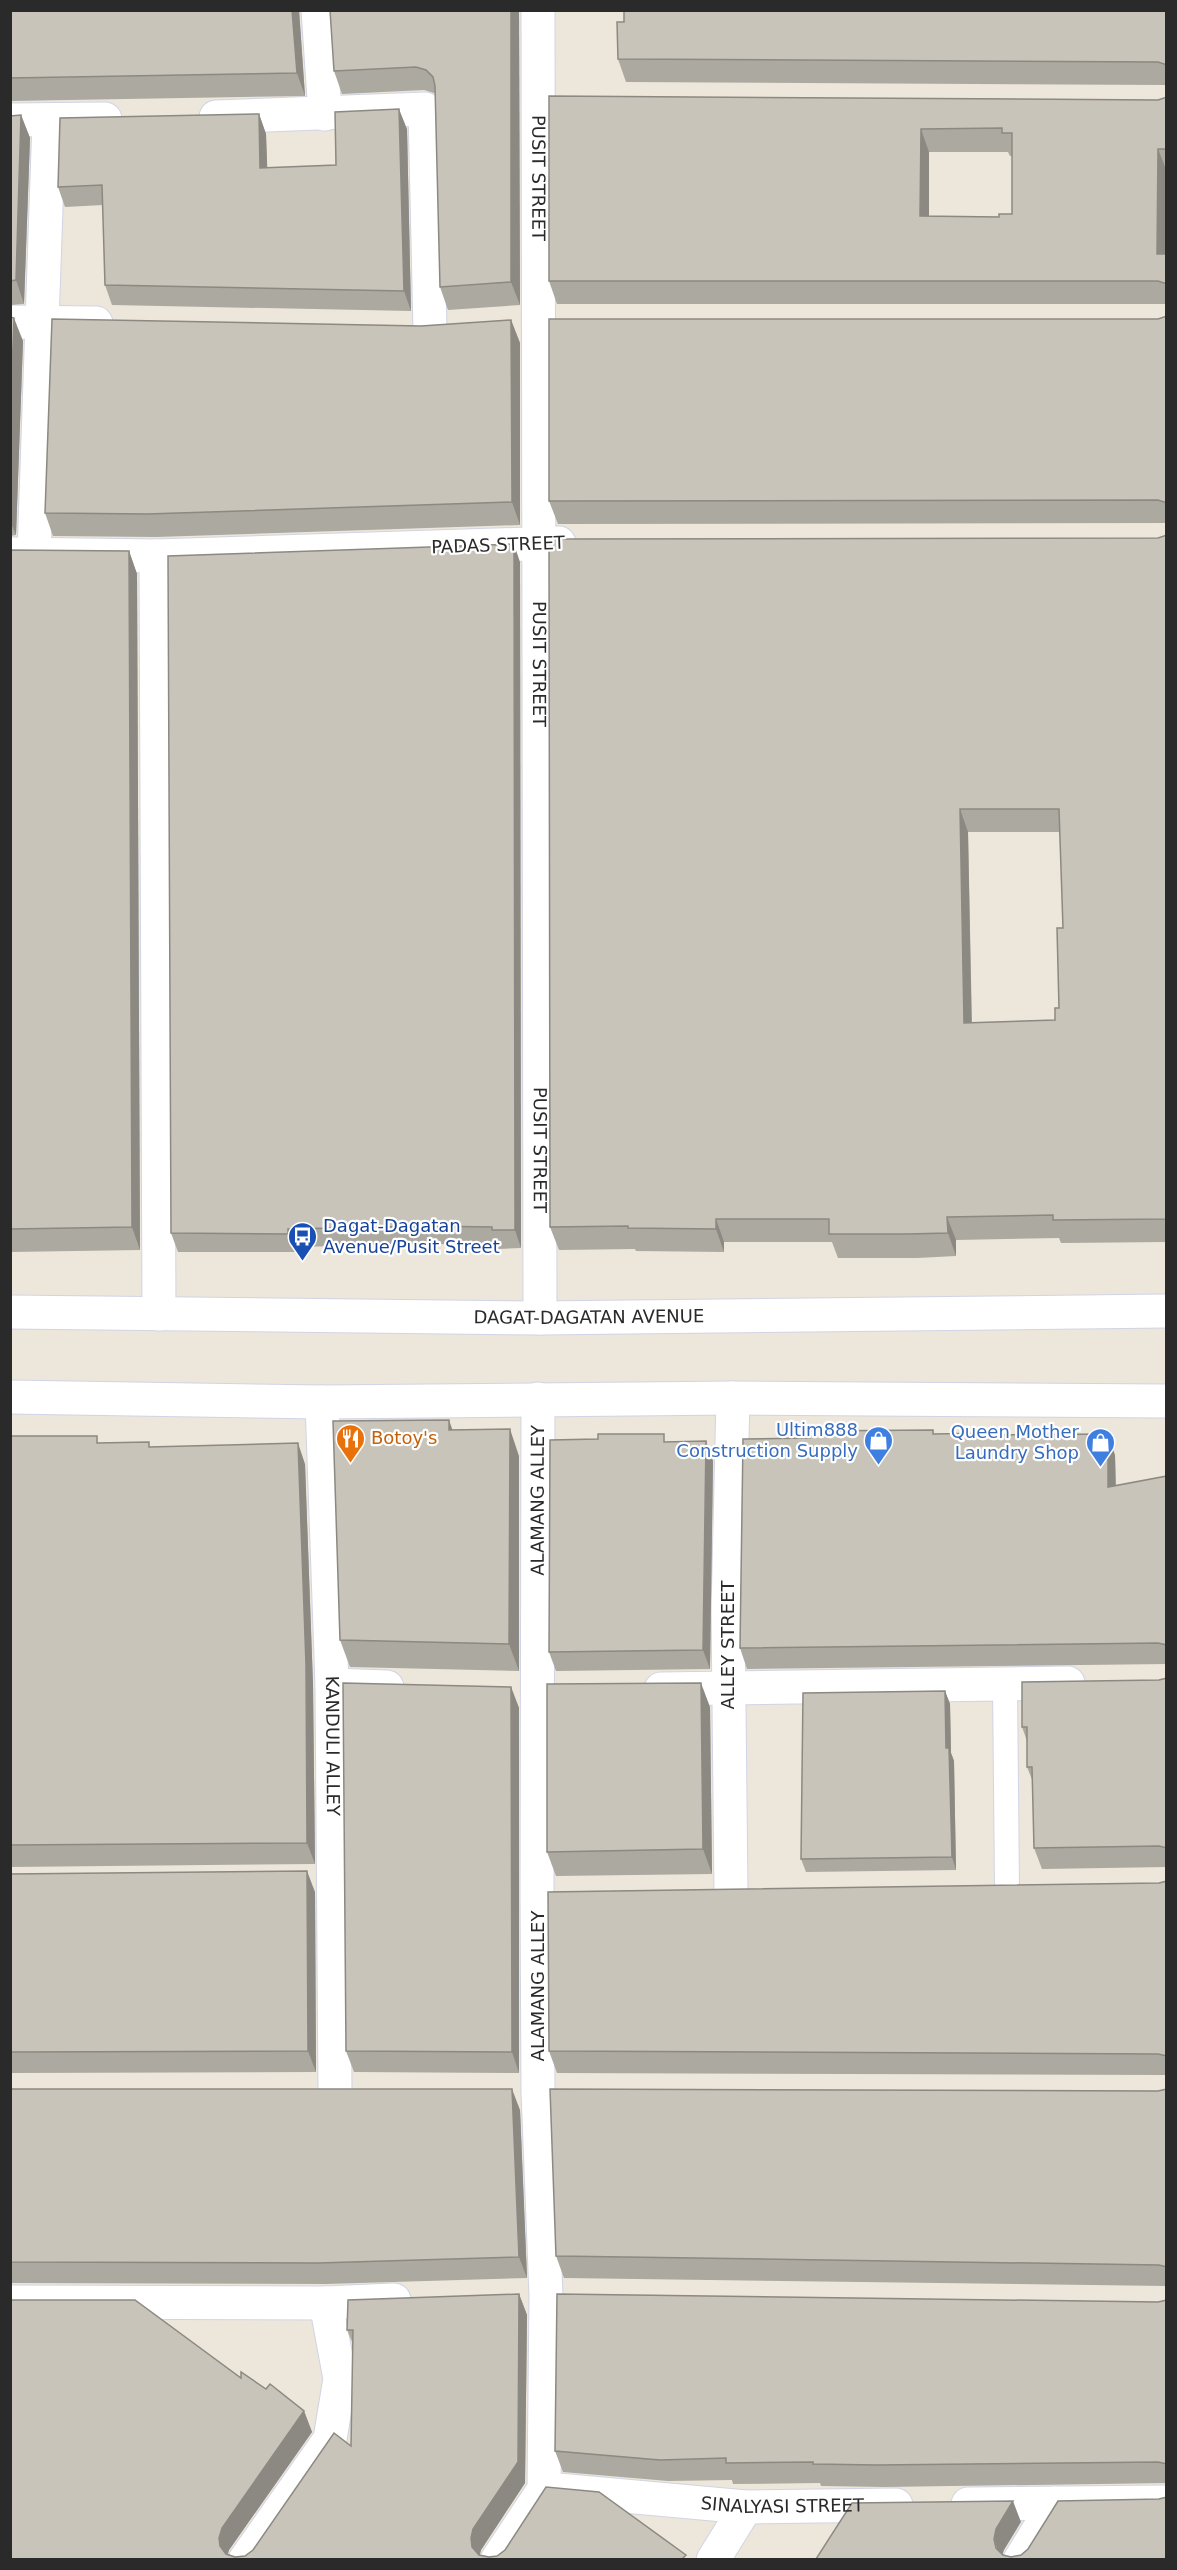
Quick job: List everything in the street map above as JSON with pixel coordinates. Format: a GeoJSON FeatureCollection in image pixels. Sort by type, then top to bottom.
{"type":"FeatureCollection","features":[{"type":"Feature","properties":{"kind":"street"},"geometry":{"type":"LineString","coordinates":[[318,10],[325,114]]}},
{"type":"Feature","properties":{"kind":"street","name":"PUSIT STREET"},"geometry":{"type":"LineString","coordinates":[[538,10],[550,100],[551,323],[538,543],[540,1318]]}},
{"type":"Feature","properties":{"kind":"street"},"geometry":{"type":"LineString","coordinates":[[187,117],[425,109],[430,330]]}},
{"type":"Feature","properties":{"kind":"street"},"geometry":{"type":"LineString","coordinates":[[10,120],[129,119]]}},
{"type":"Feature","properties":{"kind":"street"},"geometry":{"type":"LineString","coordinates":[[22,554],[26,322],[49,120]]}},
{"type":"Feature","properties":{"kind":"street"},"geometry":{"type":"LineString","coordinates":[[26,322],[124,324]]}},
{"type":"Feature","properties":{"kind":"street"},"geometry":{"type":"LineString","coordinates":[[506,325],[551,323]]}},
{"type":"Feature","properties":{"kind":"street"},"geometry":{"type":"LineString","coordinates":[[395,329],[430,330],[463,327]]}},
{"type":"Feature","properties":{"kind":"street","name":"PADAS STREET"},"geometry":{"type":"LineString","coordinates":[[22,554],[156,556],[586,543]]}},
{"type":"Feature","properties":{"kind":"street"},"geometry":{"type":"LineString","coordinates":[[156,556],[159,1314]]}},
{"type":"Feature","properties":{"kind":"street","name":"DAGAT-DAGATAN AVENUE"},"geometry":{"type":"LineString","coordinates":[[10,1312],[540,1318],[1167,1311]]}},
{"type":"Feature","properties":{"kind":"street"},"geometry":{"type":"LineString","coordinates":[[10,1396],[322,1402],[733,1398],[1167,1401]]}},
{"type":"Feature","properties":{"kind":"street","name":"ALLEY STREET"},"geometry":{"type":"LineString","coordinates":[[697,1892],[743,1892],[728,1689],[733,1398]]}},
{"type":"Feature","properties":{"kind":"street","name":"ALAMANG ALLEY"},"geometry":{"type":"LineString","coordinates":[[538,1399],[550,1690],[537,1895],[550,2092],[558,2296],[544,2489]]}},
{"type":"Feature","properties":{"kind":"street","name":"KANDULI ALLEY"},"geometry":{"type":"LineString","coordinates":[[300,2090],[347,2090],[322,1878],[332,1685],[322,1402]]}},
{"type":"Feature","properties":{"kind":"street"},"geometry":{"type":"LineString","coordinates":[[633,1689],[1098,1683]]}},
{"type":"Feature","properties":{"kind":"street"},"geometry":{"type":"LineString","coordinates":[[332,1685],[412,1687]]}},
{"type":"Feature","properties":{"kind":"street"},"geometry":{"type":"LineString","coordinates":[[504,1689],[550,1690]]}},
{"type":"Feature","properties":{"kind":"street"},"geometry":{"type":"LineString","coordinates":[[995,1888],[1041,1888]]}},
{"type":"Feature","properties":{"kind":"street"},"geometry":{"type":"LineString","coordinates":[[537,1895],[571,1894]]}},
{"type":"Feature","properties":{"kind":"street"},"geometry":{"type":"LineString","coordinates":[[503,2092],[550,2092]]}},
{"type":"Feature","properties":{"kind":"street"},"geometry":{"type":"LineString","coordinates":[[512,2297],[558,2296]]}},
{"type":"Feature","properties":{"kind":"street"},"geometry":{"type":"LineString","coordinates":[[10,2302],[419,2300]]}},
{"type":"Feature","properties":{"kind":"street"},"geometry":{"type":"LineString","coordinates":[[245,2559],[330,2439],[340,2379],[326,2302]]}},
{"type":"Feature","properties":{"kind":"street"},"geometry":{"type":"LineString","coordinates":[[497,2559],[544,2489]]}},
{"type":"Feature","properties":{"kind":"street","name":"SINALYASI STREET"},"geometry":{"type":"LineString","coordinates":[[544,2489],[746,2507],[1167,2502]]}},
{"type":"Feature","properties":{"kind":"street"},"geometry":{"type":"LineString","coordinates":[[1020,2559],[1054,2503]]}},
{"type":"Feature","properties":{"kind":"street"},"geometry":{"type":"LineString","coordinates":[[713,2559],[746,2507]]}},
{"type":"Feature","properties":{"kind":"lane"},"geometry":{"type":"LineString","coordinates":[[995,1888],[1005,1684]]}},
{"type":"Feature","properties":{"kind":"building"},"geometry":{"type":"Polygon","coordinates":[[[10,10],[292,10],[297,73],[10,78],[10,10]]]}},
{"type":"Feature","properties":{"kind":"building"},"geometry":{"type":"Polygon","coordinates":[[[330,10],[511,10],[511,282],[440,287],[433,77],[426,70],[416,67],[334,71],[330,10]]]}},
{"type":"Feature","properties":{"kind":"building"},"geometry":{"type":"Polygon","coordinates":[[[624,10],[1167,10],[1167,65],[1158,62],[618,59],[617,22],[624,22],[624,10]]]}},
{"type":"Feature","properties":{"kind":"building"},"geometry":{"type":"Polygon","coordinates":[[[549,96],[1158,100],[1167,97],[1167,149],[1158,149],[1157,254],[1167,254],[1167,284],[1158,281],[549,281],[549,96]],[[1002,128],[921,129],[920,216],[999,217],[999,214],[1012,214],[1012,133],[1002,133],[1002,128]]]}},
{"type":"Feature","properties":{"kind":"building"},"geometry":{"type":"Polygon","coordinates":[[[399,109],[404,291],[105,285],[102,185],[58,187],[60,118],[259,114],[260,168],[336,165],[335,112],[399,109]]]}},
{"type":"Feature","properties":{"kind":"building"},"geometry":{"type":"Polygon","coordinates":[[[21,115],[16,280],[10,281],[10,116],[21,115]]]}},
{"type":"Feature","properties":{"kind":"building"},"geometry":{"type":"Polygon","coordinates":[[[1167,316],[1167,503],[1158,500],[549,501],[549,319],[1158,319],[1167,316]]]}},
{"type":"Feature","properties":{"kind":"building"},"geometry":{"type":"Polygon","coordinates":[[[10,317],[14,318],[10,426],[10,317]]]}},
{"type":"Feature","properties":{"kind":"building"},"geometry":{"type":"Polygon","coordinates":[[[52,319],[421,326],[511,320],[512,502],[147,514],[45,513],[52,319]]]}},
{"type":"Feature","properties":{"kind":"building"},"geometry":{"type":"Polygon","coordinates":[[[1167,535],[1167,1219],[1053,1220],[1053,1215],[947,1217],[948,1233],[908,1234],[829,1234],[829,1219],[716,1219],[716,1229],[628,1228],[628,1226],[550,1227],[549,539],[1158,538],[1167,535]],[[960,809],[964,1023],[1055,1020],[1055,1008],[1059,1008],[1057,928],[1063,928],[1059,809],[960,809]]]}},
{"type":"Feature","properties":{"kind":"building"},"geometry":{"type":"Polygon","coordinates":[[[514,544],[515,1230],[492,1230],[492,1227],[426,1226],[288,1229],[288,1234],[171,1233],[168,556],[514,544]]]}},
{"type":"Feature","properties":{"kind":"building"},"geometry":{"type":"Polygon","coordinates":[[[10,550],[129,551],[132,1227],[10,1229],[10,550]]]}},
{"type":"Feature","properties":{"kind":"building"},"geometry":{"type":"Polygon","coordinates":[[[449,1420],[449,1430],[510,1429],[509,1644],[340,1640],[333,1421],[449,1420]]]}},
{"type":"Feature","properties":{"kind":"building"},"geometry":{"type":"Polygon","coordinates":[[[933,1430],[933,1434],[1108,1434],[1108,1487],[1167,1476],[1167,1645],[1158,1643],[740,1648],[743,1439],[810,1438],[810,1431],[933,1430]]]}},
{"type":"Feature","properties":{"kind":"building"},"geometry":{"type":"Polygon","coordinates":[[[598,1434],[664,1434],[664,1442],[706,1441],[703,1650],[549,1652],[550,1440],[598,1439],[598,1434]]]}},
{"type":"Feature","properties":{"kind":"building"},"geometry":{"type":"Polygon","coordinates":[[[10,1436],[97,1436],[97,1443],[149,1442],[149,1447],[298,1443],[306,1664],[307,1843],[10,1845],[10,1436]]]}},
{"type":"Feature","properties":{"kind":"building"},"geometry":{"type":"Polygon","coordinates":[[[1167,1678],[1167,1848],[1159,1846],[1034,1848],[1032,1767],[1027,1767],[1027,1727],[1022,1727],[1022,1682],[1167,1678]]]}},
{"type":"Feature","properties":{"kind":"building"},"geometry":{"type":"Polygon","coordinates":[[[343,1683],[511,1687],[512,2052],[346,2051],[343,1683]]]}},
{"type":"Feature","properties":{"kind":"building"},"geometry":{"type":"Polygon","coordinates":[[[701,1683],[703,1849],[547,1852],[547,1684],[701,1683]]]}},
{"type":"Feature","properties":{"kind":"building"},"geometry":{"type":"Polygon","coordinates":[[[945,1691],[952,1857],[801,1859],[803,1693],[945,1691]]]}},
{"type":"Feature","properties":{"kind":"building"},"geometry":{"type":"Polygon","coordinates":[[[307,1871],[308,2051],[10,2052],[10,1874],[307,1871]]]}},
{"type":"Feature","properties":{"kind":"building"},"geometry":{"type":"Polygon","coordinates":[[[1167,1881],[1167,2056],[1158,2054],[549,2051],[548,1892],[1159,1883],[1167,1881]]]}},
{"type":"Feature","properties":{"kind":"building"},"geometry":{"type":"Polygon","coordinates":[[[10,2089],[512,2089],[519,2257],[318,2263],[10,2262],[10,2089]]]}},
{"type":"Feature","properties":{"kind":"building"},"geometry":{"type":"Polygon","coordinates":[[[550,2089],[1158,2091],[1167,2089],[1167,2267],[1159,2265],[556,2256],[550,2089]]]}},
{"type":"Feature","properties":{"kind":"building"},"geometry":{"type":"Polygon","coordinates":[[[519,2294],[518,2462],[473,2529],[472,2547],[479,2555],[489,2557],[497,2556],[505,2550],[546,2487],[599,2492],[686,2555],[682,2559],[10,2559],[10,2300],[135,2300],[241,2378],[241,2372],[266,2389],[270,2384],[304,2411],[222,2528],[219,2538],[220,2546],[226,2554],[235,2557],[245,2556],[253,2550],[334,2433],[351,2446],[353,2330],[347,2330],[348,2300],[519,2294]]]}},
{"type":"Feature","properties":{"kind":"building"},"geometry":{"type":"Polygon","coordinates":[[[557,2294],[1158,2302],[1167,2300],[1167,2464],[1158,2462],[877,2465],[813,2464],[813,2462],[726,2463],[726,2458],[660,2460],[555,2451],[557,2294]]]}},
{"type":"Feature","properties":{"kind":"building"},"geometry":{"type":"Polygon","coordinates":[[[1167,2497],[1167,2559],[816,2559],[852,2503],[1013,2501],[996,2529],[994,2539],[996,2548],[1003,2555],[1011,2557],[1021,2555],[1028,2549],[1058,2501],[1167,2497]]]}},
{"type":"Feature","properties":{"kind":"place","name":"Dagat-Dagatan Avenue/Pusit Street"},"geometry":{"type":"Point","coordinates":[302,1262]}},
{"type":"Feature","properties":{"kind":"place","name":"Botoy's"},"geometry":{"type":"Point","coordinates":[350,1464]}},
{"type":"Feature","properties":{"kind":"place","name":"Ultim888 Construction Supply"},"geometry":{"type":"Point","coordinates":[879,1466]}},
{"type":"Feature","properties":{"kind":"place","name":"Queen Mother Laundry Shop"},"geometry":{"type":"Point","coordinates":[1100,1468]}}]}
